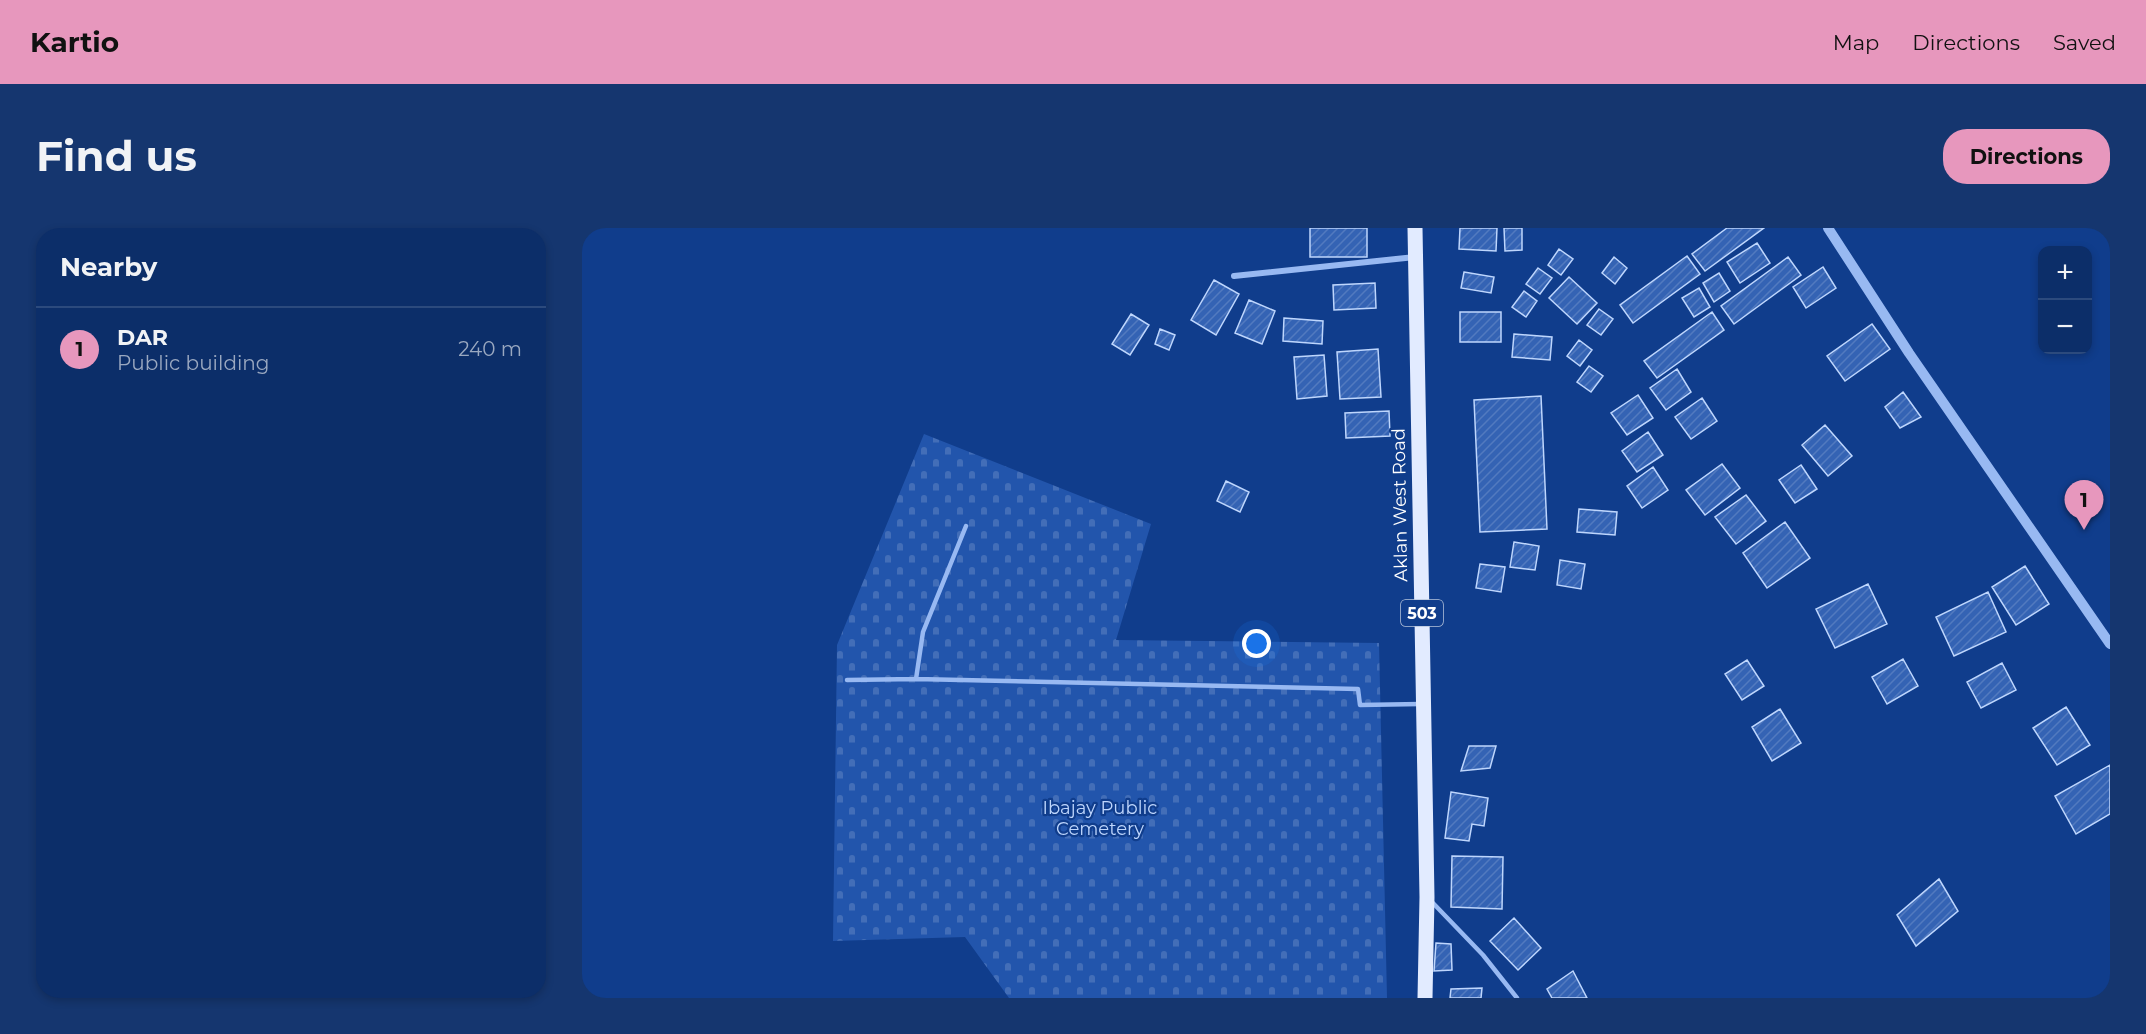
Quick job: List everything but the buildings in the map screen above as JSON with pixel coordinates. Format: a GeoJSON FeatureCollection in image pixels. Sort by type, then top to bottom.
{"type":"FeatureCollection","features":[{"type":"Feature","properties":{"kind":"main road","name":"Aklan West Road"},"geometry":{"type":"LineString","coordinates":[[1415,228],[1427,897],[1425,998]]}},
{"type":"Feature","properties":{"kind":"street"},"geometry":{"type":"LineString","coordinates":[[1828,228],[1909,352],[2110,644]]}},
{"type":"Feature","properties":{"kind":"street"},"geometry":{"type":"LineString","coordinates":[[1234,276],[1416,256]]}},
{"type":"Feature","properties":{"kind":"lane"},"geometry":{"type":"LineString","coordinates":[[916,679],[923,632],[966,526]]}},
{"type":"Feature","properties":{"kind":"lane"},"geometry":{"type":"LineString","coordinates":[[847,680],[916,679],[1358,689],[1360,705],[1423,704]]}},
{"type":"Feature","properties":{"kind":"lane"},"geometry":{"type":"LineString","coordinates":[[1427,897],[1483,954],[1517,998]]}},
{"type":"Feature","properties":{"kind":"green space","name":"Ibajay Public Cemetery"},"geometry":{"type":"Polygon","coordinates":[[[924,434],[1151,524],[1116,640],[1379,643],[1387,998],[1009,998],[965,937],[833,941],[837,645],[924,434]]]}},
{"type":"Feature","properties":{"kind":"place","name":"DAR"},"geometry":{"type":"Point","coordinates":[2084,530]}}]}
